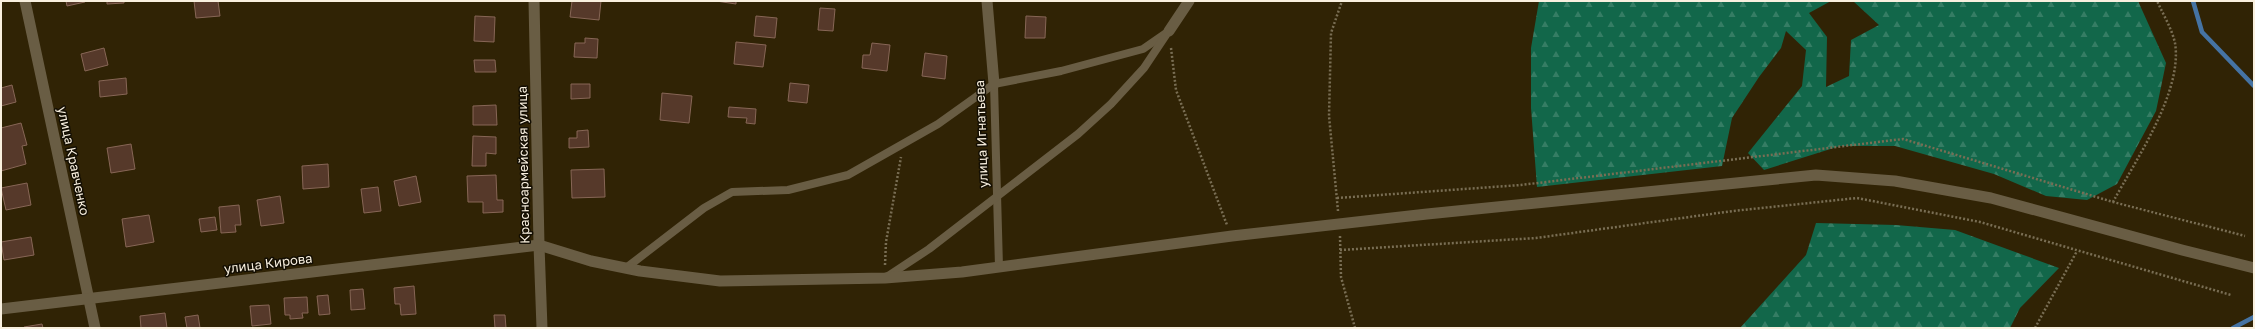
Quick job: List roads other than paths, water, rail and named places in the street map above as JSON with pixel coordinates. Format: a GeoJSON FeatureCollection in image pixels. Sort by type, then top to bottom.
{"type":"FeatureCollection","features":[{"type":"Feature","properties":{"kind":"street","name":"улица Кравченко"},"geometry":{"type":"LineString","coordinates":[[25,1],[96,328]]}},
{"type":"Feature","properties":{"kind":"street","name":"Красноармейская улица"},"geometry":{"type":"LineString","coordinates":[[534,1],[542,328]]}},
{"type":"Feature","properties":{"kind":"street","name":"улица Игнатьева"},"geometry":{"type":"LineString","coordinates":[[988,1],[994,84]]}},
{"type":"Feature","properties":{"kind":"street"},"geometry":{"type":"LineString","coordinates":[[1169,32],[1189,1]]}},
{"type":"Feature","properties":{"kind":"street"},"geometry":{"type":"LineString","coordinates":[[539,245],[591,261],[626,268],[720,281],[885,278],[999,267],[1232,236],[1339,224],[1816,175],[1895,181],[1991,198],[2254,268]]}},
{"type":"Feature","properties":{"kind":"street","name":"улица Кирова"},"geometry":{"type":"LineString","coordinates":[[1,309],[539,245]]}},
{"type":"Feature","properties":{"kind":"lane"},"geometry":{"type":"LineString","coordinates":[[626,268],[676,232],[704,208],[732,192],[788,190],[848,175],[938,124],[994,84],[1061,71],[1143,49],[1169,32]]}},
{"type":"Feature","properties":{"kind":"lane"},"geometry":{"type":"LineString","coordinates":[[885,278],[929,249],[1078,134],[1111,104],[1144,68],[1169,32]]}},
{"type":"Feature","properties":{"kind":"lane","name":"улица Игнатьева"},"geometry":{"type":"LineString","coordinates":[[994,84],[999,267]]}},
{"type":"Feature","properties":{"kind":"waterway"},"geometry":{"type":"LineString","coordinates":[[2193,1],[2202,32],[2254,86]]}},
{"type":"Feature","properties":{"kind":"waterway"},"geometry":{"type":"LineString","coordinates":[[2233,328],[2254,317]]}}]}
